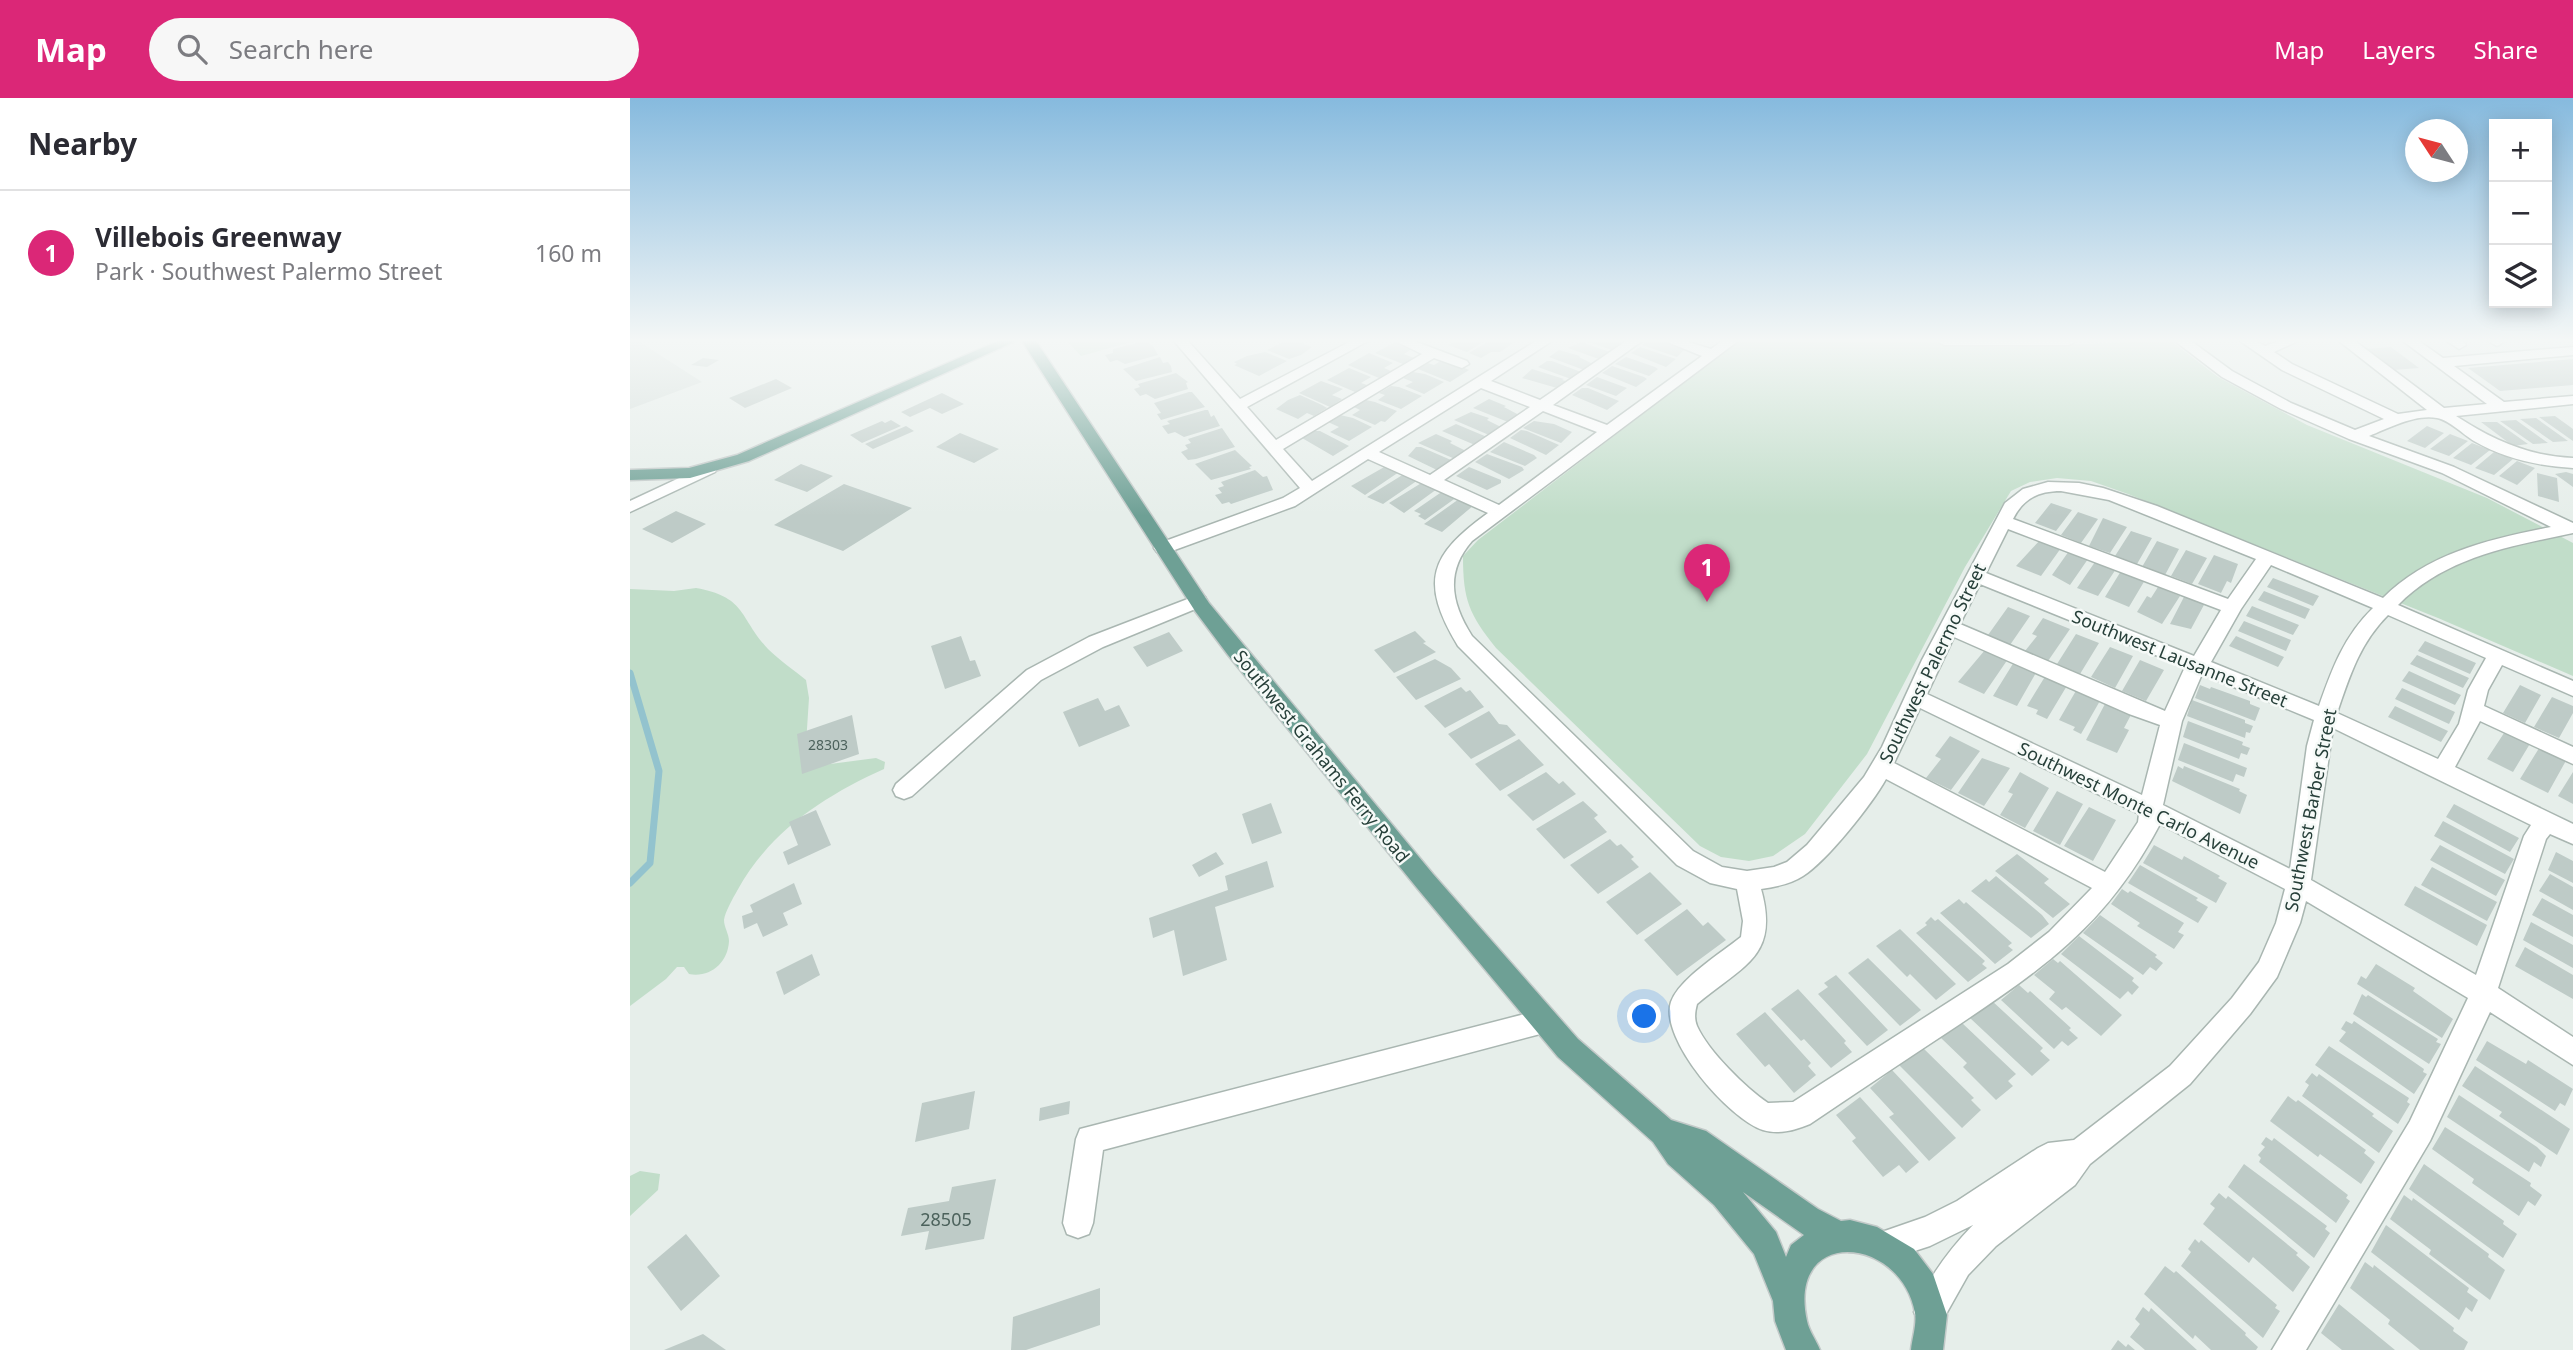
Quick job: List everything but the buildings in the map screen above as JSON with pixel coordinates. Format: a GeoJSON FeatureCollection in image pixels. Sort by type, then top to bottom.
{"type":"FeatureCollection","features":[{"type":"Feature","properties":{"kind":"main road"},"geometry":{"type":"LineString","coordinates":[[630,475],[709,469],[774,446],[878,399]]}},
{"type":"Feature","properties":{"kind":"main road","name":"Southwest Grahams Ferry Road"},"geometry":{"type":"LineString","coordinates":[[1067,399],[1198,601],[1324,760],[1568,1048],[1663,1132],[1678,1154],[1726,1194],[1765,1243],[1788,1298],[1791,1321],[1803,1349]]}},
{"type":"Feature","properties":{"kind":"main road","name":"Southwest Grahams Ferry Road"},"geometry":{"type":"LineString","coordinates":[[1663,1132],[1696,1141],[1807,1220],[1839,1236]]}},
{"type":"Feature","properties":{"kind":"main road"},"geometry":{"type":"LineString","coordinates":[[1788,1298],[1800,1259],[1813,1246],[1839,1236],[1868,1237],[1887,1245],[1904,1259],[1918,1277],[1927,1298],[1931,1320],[1927,1350]]}},
{"type":"Feature","properties":{"kind":"street"},"geometry":{"type":"LineString","coordinates":[[1235,399],[1311,490]]}},
{"type":"Feature","properties":{"kind":"street"},"geometry":{"type":"LineString","coordinates":[[1240,405],[1251,399]]}},
{"type":"Feature","properties":{"kind":"street"},"geometry":{"type":"LineString","coordinates":[[1275,447],[1355,399]]}},
{"type":"Feature","properties":{"kind":"street"},"geometry":{"type":"LineString","coordinates":[[1163,548],[1272,511],[1311,490],[1452,399]]}},
{"type":"Feature","properties":{"kind":"street"},"geometry":{"type":"LineString","coordinates":[[1525,399],[1608,431]]}},
{"type":"Feature","properties":{"kind":"street"},"geometry":{"type":"LineString","coordinates":[[1432,481],[1552,399]]}},
{"type":"Feature","properties":{"kind":"street","name":"Southwest Palermo Street"},"geometry":{"type":"LineString","coordinates":[[1652,399],[1466,537],[1451,554],[1446,566],[1448,605],[1456,627],[1465,640],[1685,858],[1718,876],[1748,881],[1776,877],[1795,869],[1815,852],[1872,783],[2013,503],[2022,494],[2038,488],[2063,485],[2122,500],[2385,605],[2573,689]]}},
{"type":"Feature","properties":{"kind":"street"},"geometry":{"type":"LineString","coordinates":[[2273,399],[2355,436],[2448,470],[2571,530]]}},
{"type":"Feature","properties":{"kind":"street"},"geometry":{"type":"LineString","coordinates":[[2353,399],[2396,419]]}},
{"type":"Feature","properties":{"kind":"street"},"geometry":{"type":"LineString","coordinates":[[2423,399],[2478,438],[2555,465],[2573,463]]}},
{"type":"Feature","properties":{"kind":"street"},"geometry":{"type":"LineString","coordinates":[[2490,399],[2499,406]]}},
{"type":"Feature","properties":{"kind":"street"},"geometry":{"type":"LineString","coordinates":[[2355,436],[2396,419],[2440,412],[2573,400]]}},
{"type":"Feature","properties":{"kind":"street"},"geometry":{"type":"LineString","coordinates":[[2518,453],[2573,449]]}},
{"type":"Feature","properties":{"kind":"street"},"geometry":{"type":"LineString","coordinates":[[1368,453],[1501,512]]}},
{"type":"Feature","properties":{"kind":"street"},"geometry":{"type":"LineString","coordinates":[[630,507],[709,469]]}},
{"type":"Feature","properties":{"kind":"street"},"geometry":{"type":"LineString","coordinates":[[2004,522],[2232,607]]}},
{"type":"Feature","properties":{"kind":"street","name":"Southwest Barber Street"},"geometry":{"type":"LineString","coordinates":[[1930,1312],[1957,1264],[1985,1236],[2065,1175],[2080,1153],[2180,1074],[2241,1006],[2268,969],[2288,923],[2298,884],[2306,846],[2318,747],[2326,716],[2345,660],[2363,629],[2414,580],[2458,556],[2498,542],[2571,530]]}},
{"type":"Feature","properties":{"kind":"street"},"geometry":{"type":"LineString","coordinates":[[1748,881],[1756,919],[1755,936],[1751,944],[1686,996],[1682,1006],[1682,1018],[1689,1037],[1743,1102],[1763,1116],[1787,1118],[1800,1114],[2038,957],[2075,925],[2142,838],[2152,810],[2154,788],[2172,721],[2189,676],[2267,556]]}},
{"type":"Feature","properties":{"kind":"street","name":"Southwest Lausanne Street"},"geometry":{"type":"LineString","coordinates":[[1975,575],[2326,716],[2443,769],[2573,835]]}},
{"type":"Feature","properties":{"kind":"street"},"geometry":{"type":"LineString","coordinates":[[904,790],[1034,675],[1096,642],[1198,601]]}},
{"type":"Feature","properties":{"kind":"street"},"geometry":{"type":"LineString","coordinates":[[1949,627],[2136,709],[2172,721]]}},
{"type":"Feature","properties":{"kind":"street"},"geometry":{"type":"LineString","coordinates":[[2443,769],[2469,724],[2478,690],[2497,655]]}},
{"type":"Feature","properties":{"kind":"street","name":"Southwest Monte Carlo Avenue"},"geometry":{"type":"LineString","coordinates":[[1915,697],[2152,810],[2298,884],[2482,992],[2573,1052]]}},
{"type":"Feature","properties":{"kind":"street"},"geometry":{"type":"LineString","coordinates":[[2473,709],[2573,756]]}},
{"type":"Feature","properties":{"kind":"street"},"geometry":{"type":"LineString","coordinates":[[1882,767],[2108,885]]}},
{"type":"Feature","properties":{"kind":"street"},"geometry":{"type":"LineString","coordinates":[[2288,1350],[2420,1131],[2475,1016],[2536,836],[2547,821]]}},
{"type":"Feature","properties":{"kind":"street"},"geometry":{"type":"LineString","coordinates":[[1078,1223],[1090,1139],[1544,1021]]}},
{"type":"Feature","properties":{"kind":"street","name":"Southwest Barber Street"},"geometry":{"type":"LineString","coordinates":[[1887,1245],[1930,1231],[1968,1212],[2048,1158],[2080,1153]]}},
{"type":"Feature","properties":{"kind":"shaded area"},"geometry":{"type":"Polygon","coordinates":[[[630,399],[656,399],[630,409],[630,399]]]}},
{"type":"Feature","properties":{"kind":"green space"},"geometry":{"type":"Polygon","coordinates":[[[1662,399],[2260,399],[2307,425],[2487,498],[2573,543],[2573,676],[2438,618],[2128,494],[2091,481],[2057,478],[2030,482],[2011,491],[1965,567],[1867,754],[1805,834],[1773,856],[1749,861],[1721,857],[1700,846],[1496,648],[1469,606],[1464,584],[1463,556],[1478,540],[1662,399]]]}},
{"type":"Feature","properties":{"kind":"green space"},"geometry":{"type":"Polygon","coordinates":[[[696,588],[713,592],[734,603],[768,649],[806,680],[809,698],[806,744],[815,766],[876,758],[885,762],[884,769],[820,804],[800,818],[765,851],[750,870],[727,909],[724,920],[729,938],[728,949],[716,967],[697,975],[689,974],[684,967],[677,967],[666,979],[630,1006],[630,589],[674,591],[696,588]]]}},
{"type":"Feature","properties":{"kind":"green space"},"geometry":{"type":"Polygon","coordinates":[[[640,1171],[660,1174],[658,1190],[630,1216],[630,1176],[640,1171]]]}},
{"type":"Feature","properties":{"kind":"waterway"},"geometry":{"type":"LineString","coordinates":[[630,673],[659,771],[650,863],[630,883]]}},
{"type":"Feature","properties":{"kind":"place","name":"Villebois Greenway"},"geometry":{"type":"Point","coordinates":[1707,602]}}]}
